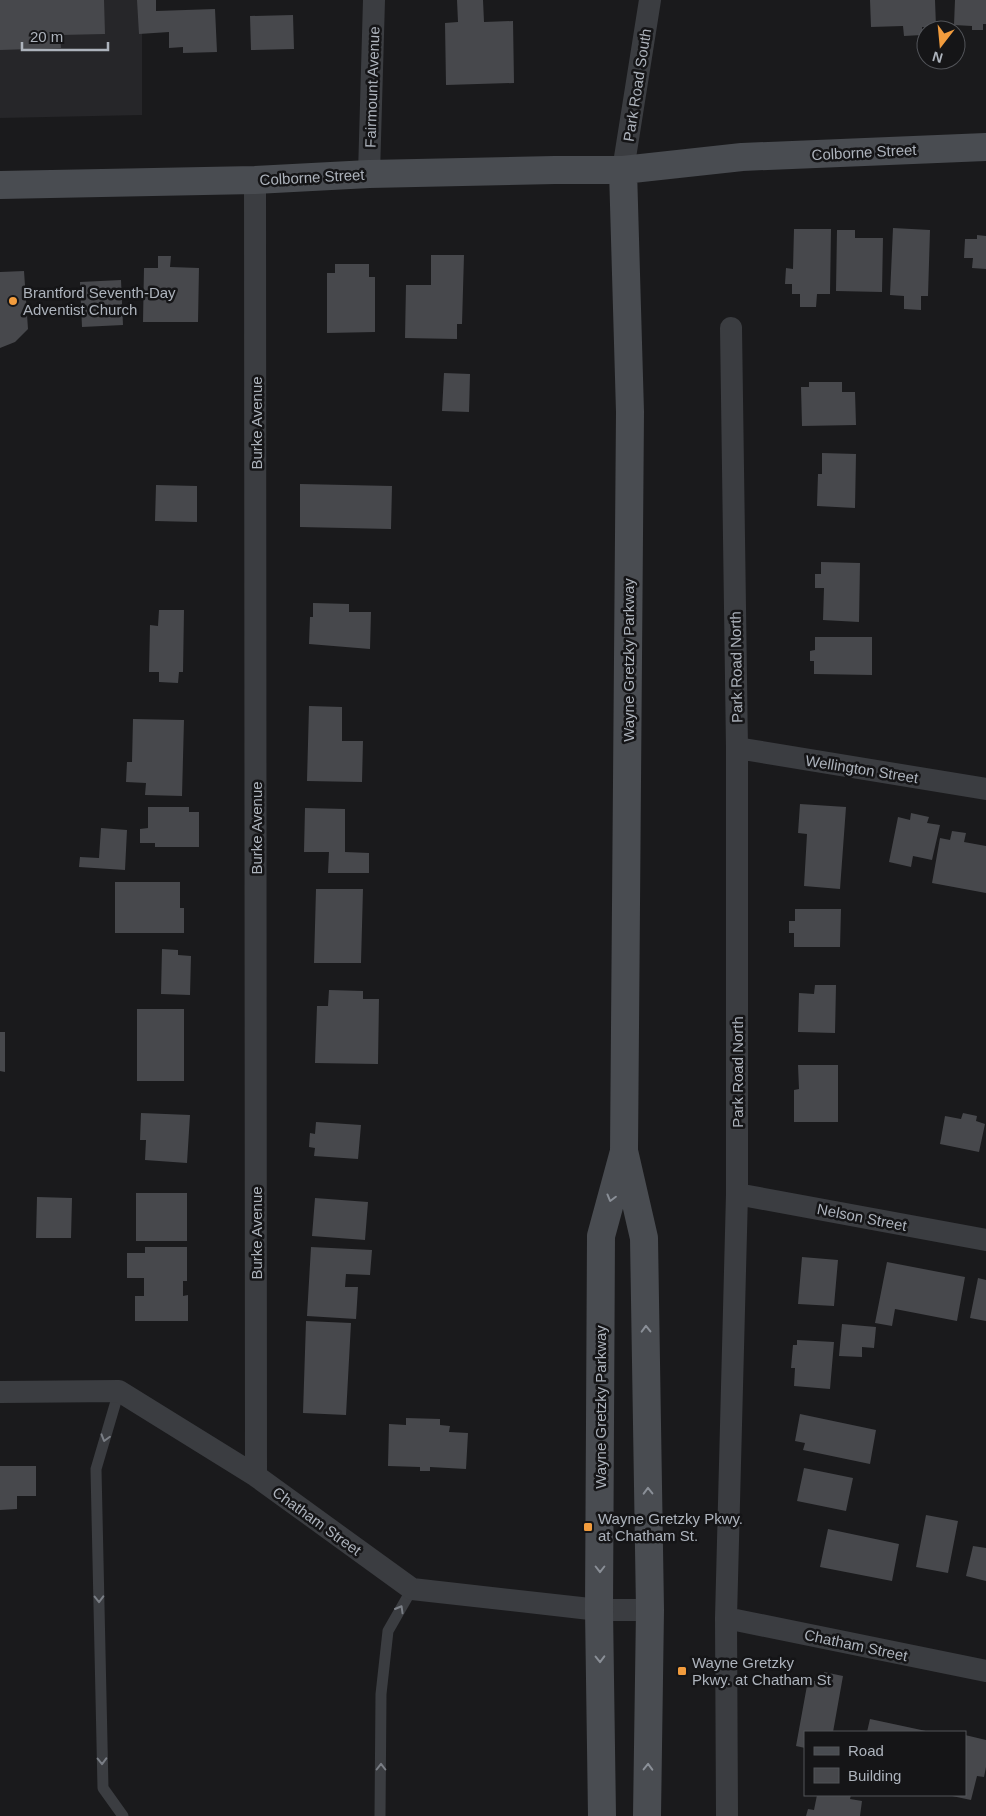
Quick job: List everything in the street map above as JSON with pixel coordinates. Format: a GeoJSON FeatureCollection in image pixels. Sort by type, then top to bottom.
{"type":"FeatureCollection","features":[{"type":"Feature","properties":{"kind":"main road","name":"Colborne Street"},"geometry":{"type":"LineString","coordinates":[[0,185],[255,180],[369,174],[623,170],[742,157],[986,147]]}},
{"type":"Feature","properties":{"kind":"main road","name":"Wayne Gretzky Parkway"},"geometry":{"type":"LineString","coordinates":[[623,170],[630,412],[624,1151],[644,1238],[650,1610],[647,1816]]}},
{"type":"Feature","properties":{"kind":"main road","name":"Wayne Gretzky Parkway"},"geometry":{"type":"LineString","coordinates":[[602,1816],[599,1610],[601,1236],[624,1151]]}},
{"type":"Feature","properties":{"kind":"street","name":"Fairmount Avenue"},"geometry":{"type":"LineString","coordinates":[[369,174],[374,0]]}},
{"type":"Feature","properties":{"kind":"street","name":"Park Road South"},"geometry":{"type":"LineString","coordinates":[[623,170],[650,0]]}},
{"type":"Feature","properties":{"kind":"street","name":"Burke Avenue"},"geometry":{"type":"LineString","coordinates":[[255,180],[256,1476]]}},
{"type":"Feature","properties":{"kind":"street","name":"Park Road North"},"geometry":{"type":"LineString","coordinates":[[727,1816],[726,1618],[737,1194],[737,748],[731,328]]}},
{"type":"Feature","properties":{"kind":"street","name":"Wellington Street"},"geometry":{"type":"LineString","coordinates":[[737,748],[986,789]]}},
{"type":"Feature","properties":{"kind":"street","name":"Nelson Street"},"geometry":{"type":"LineString","coordinates":[[737,1194],[986,1240]]}},
{"type":"Feature","properties":{"kind":"street","name":"Chatham Street"},"geometry":{"type":"LineString","coordinates":[[119,1391],[256,1476],[412,1589],[599,1610],[650,1610]]}},
{"type":"Feature","properties":{"kind":"street"},"geometry":{"type":"LineString","coordinates":[[0,1392],[119,1391]]}},
{"type":"Feature","properties":{"kind":"street","name":"Chatham Street"},"geometry":{"type":"LineString","coordinates":[[726,1618],[986,1671]]}},
{"type":"Feature","properties":{"kind":"lane"},"geometry":{"type":"LineString","coordinates":[[119,1391],[96,1470],[103,1788],[123,1816]]}},
{"type":"Feature","properties":{"kind":"lane"},"geometry":{"type":"LineString","coordinates":[[380,1816],[382,1694],[388,1631],[412,1589]]}},
{"type":"Feature","properties":{"kind":"shaded area"},"geometry":{"type":"Polygon","coordinates":[[[0,0],[142,0],[142,115],[0,118],[0,0]]]}},
{"type":"Feature","properties":{"kind":"building"},"geometry":{"type":"Polygon","coordinates":[[[0,0],[104,0],[105,34],[60,35],[61,48],[0,50],[0,0]]]}},
{"type":"Feature","properties":{"kind":"building"},"geometry":{"type":"Polygon","coordinates":[[[137,0],[156,0],[156,11],[215,9],[217,52],[183,53],[183,47],[169,48],[169,32],[139,34],[137,0]]]}},
{"type":"Feature","properties":{"kind":"building"},"geometry":{"type":"Polygon","coordinates":[[[457,0],[483,0],[484,22],[513,21],[514,83],[446,85],[445,23],[458,22],[457,0]]]}},
{"type":"Feature","properties":{"kind":"building"},"geometry":{"type":"Polygon","coordinates":[[[870,0],[935,0],[936,20],[916,20],[916,35],[904,36],[903,26],[871,27],[870,0]]]}},
{"type":"Feature","properties":{"kind":"building"},"geometry":{"type":"Polygon","coordinates":[[[955,0],[986,0],[986,24],[983,24],[983,30],[972,30],[972,26],[966,26],[966,20],[954,20],[955,0]]]}},
{"type":"Feature","properties":{"kind":"building"},"geometry":{"type":"Polygon","coordinates":[[[293,15],[294,49],[251,50],[250,16],[293,15]]]}},
{"type":"Feature","properties":{"kind":"building"},"geometry":{"type":"Polygon","coordinates":[[[893,228],[930,230],[928,296],[921,296],[921,310],[904,309],[904,296],[890,295],[893,228]]]}},
{"type":"Feature","properties":{"kind":"building"},"geometry":{"type":"Polygon","coordinates":[[[794,229],[831,229],[830,294],[817,294],[816,307],[800,307],[800,294],[792,294],[792,284],[785,284],[786,268],[793,269],[794,229]]]}},
{"type":"Feature","properties":{"kind":"building"},"geometry":{"type":"Polygon","coordinates":[[[837,230],[855,230],[855,238],[883,238],[882,292],[836,291],[837,230]]]}},
{"type":"Feature","properties":{"kind":"building"},"geometry":{"type":"Polygon","coordinates":[[[977,235],[986,236],[986,269],[972,268],[973,258],[964,258],[965,239],[977,239],[977,235]]]}},
{"type":"Feature","properties":{"kind":"building"},"geometry":{"type":"Polygon","coordinates":[[[431,255],[464,255],[462,324],[457,324],[457,339],[405,338],[406,285],[431,285],[431,255]]]}},
{"type":"Feature","properties":{"kind":"building"},"geometry":{"type":"Polygon","coordinates":[[[158,256],[171,256],[170,267],[199,268],[198,322],[143,322],[144,268],[158,268],[158,256]]]}},
{"type":"Feature","properties":{"kind":"building"},"geometry":{"type":"Polygon","coordinates":[[[335,264],[369,264],[369,277],[375,277],[375,332],[327,333],[327,273],[335,273],[335,264]]]}},
{"type":"Feature","properties":{"kind":"building","name":"Brantford Seventh-Day Adventist Church"},"geometry":{"type":"Polygon","coordinates":[[[24,271],[28,329],[15,342],[0,348],[0,272],[24,271]]]}},
{"type":"Feature","properties":{"kind":"building"},"geometry":{"type":"Polygon","coordinates":[[[121,280],[123,325],[82,327],[80,282],[121,280]]]}},
{"type":"Feature","properties":{"kind":"building"},"geometry":{"type":"Polygon","coordinates":[[[444,373],[470,374],[469,412],[442,411],[444,373]]]}},
{"type":"Feature","properties":{"kind":"building"},"geometry":{"type":"Polygon","coordinates":[[[809,382],[842,382],[842,392],[855,392],[856,425],[802,426],[801,387],[809,387],[809,382]]]}},
{"type":"Feature","properties":{"kind":"building"},"geometry":{"type":"Polygon","coordinates":[[[822,453],[856,454],[855,508],[817,506],[818,474],[822,474],[822,453]]]}},
{"type":"Feature","properties":{"kind":"building"},"geometry":{"type":"Polygon","coordinates":[[[300,484],[392,486],[391,529],[300,527],[300,484]]]}},
{"type":"Feature","properties":{"kind":"building"},"geometry":{"type":"Polygon","coordinates":[[[156,485],[197,486],[197,522],[155,521],[156,485]]]}},
{"type":"Feature","properties":{"kind":"building"},"geometry":{"type":"Polygon","coordinates":[[[821,562],[860,563],[859,622],[823,620],[824,588],[815,588],[815,574],[821,574],[821,562]]]}},
{"type":"Feature","properties":{"kind":"building"},"geometry":{"type":"Polygon","coordinates":[[[313,603],[349,604],[349,612],[371,612],[370,649],[309,644],[310,617],[313,617],[313,603]]]}},
{"type":"Feature","properties":{"kind":"building"},"geometry":{"type":"Polygon","coordinates":[[[159,610],[184,610],[183,672],[179,672],[178,683],[159,682],[159,672],[149,672],[150,625],[158,626],[159,610]]]}},
{"type":"Feature","properties":{"kind":"building"},"geometry":{"type":"Polygon","coordinates":[[[815,637],[872,637],[872,675],[814,674],[814,661],[810,661],[810,651],[815,650],[815,637]]]}},
{"type":"Feature","properties":{"kind":"building"},"geometry":{"type":"Polygon","coordinates":[[[309,706],[342,707],[342,741],[363,741],[362,782],[307,781],[309,706]]]}},
{"type":"Feature","properties":{"kind":"building"},"geometry":{"type":"Polygon","coordinates":[[[133,719],[184,720],[182,796],[145,795],[146,783],[126,782],[127,762],[132,762],[133,719]]]}},
{"type":"Feature","properties":{"kind":"building"},"geometry":{"type":"Polygon","coordinates":[[[800,804],[846,807],[840,889],[804,886],[807,834],[798,833],[800,804]]]}},
{"type":"Feature","properties":{"kind":"building"},"geometry":{"type":"Polygon","coordinates":[[[148,807],[189,807],[189,812],[199,812],[199,847],[155,847],[155,843],[140,843],[140,829],[148,828],[148,807]]]}},
{"type":"Feature","properties":{"kind":"building"},"geometry":{"type":"Polygon","coordinates":[[[305,808],[345,809],[345,852],[369,853],[369,873],[328,873],[329,852],[304,852],[305,808]]]}},
{"type":"Feature","properties":{"kind":"building"},"geometry":{"type":"Polygon","coordinates":[[[911,813],[929,817],[927,823],[940,825],[932,860],[913,856],[911,867],[889,862],[898,817],[910,820],[911,813]]]}},
{"type":"Feature","properties":{"kind":"building"},"geometry":{"type":"Polygon","coordinates":[[[101,828],[127,830],[125,870],[79,867],[80,857],[99,858],[101,828]]]}},
{"type":"Feature","properties":{"kind":"building"},"geometry":{"type":"Polygon","coordinates":[[[952,831],[966,833],[964,842],[986,846],[986,893],[932,883],[940,838],[950,840],[952,831]]]}},
{"type":"Feature","properties":{"kind":"building"},"geometry":{"type":"Polygon","coordinates":[[[115,882],[180,882],[180,908],[184,908],[184,933],[115,933],[115,882]]]}},
{"type":"Feature","properties":{"kind":"building"},"geometry":{"type":"Polygon","coordinates":[[[316,889],[363,889],[361,963],[314,963],[316,889]]]}},
{"type":"Feature","properties":{"kind":"building"},"geometry":{"type":"Polygon","coordinates":[[[795,909],[841,909],[840,947],[794,947],[794,933],[789,933],[789,921],[795,921],[795,909]]]}},
{"type":"Feature","properties":{"kind":"building"},"geometry":{"type":"Polygon","coordinates":[[[162,949],[178,950],[178,955],[191,956],[190,995],[161,994],[162,949]]]}},
{"type":"Feature","properties":{"kind":"building"},"geometry":{"type":"Polygon","coordinates":[[[815,985],[836,985],[835,1033],[798,1032],[799,993],[814,994],[815,985]]]}},
{"type":"Feature","properties":{"kind":"building"},"geometry":{"type":"Polygon","coordinates":[[[329,990],[363,991],[363,999],[379,999],[378,1064],[315,1063],[317,1006],[328,1006],[329,990]]]}},
{"type":"Feature","properties":{"kind":"building"},"geometry":{"type":"Polygon","coordinates":[[[137,1009],[184,1009],[184,1081],[137,1081],[137,1009]]]}},
{"type":"Feature","properties":{"kind":"building"},"geometry":{"type":"Polygon","coordinates":[[[0,1032],[5,1032],[5,1072],[0,1071],[0,1032]]]}},
{"type":"Feature","properties":{"kind":"building"},"geometry":{"type":"Polygon","coordinates":[[[798,1065],[838,1065],[838,1122],[794,1122],[794,1090],[799,1089],[798,1065]]]}},
{"type":"Feature","properties":{"kind":"building"},"geometry":{"type":"Polygon","coordinates":[[[141,1113],[190,1115],[187,1163],[145,1160],[146,1140],[140,1140],[141,1113]]]}},
{"type":"Feature","properties":{"kind":"building"},"geometry":{"type":"Polygon","coordinates":[[[963,1113],[977,1116],[976,1121],[985,1124],[979,1152],[940,1144],[945,1116],[961,1119],[963,1113]]]}},
{"type":"Feature","properties":{"kind":"building"},"geometry":{"type":"Polygon","coordinates":[[[316,1122],[361,1125],[358,1159],[314,1156],[315,1148],[309,1147],[310,1133],[315,1134],[316,1122]]]}},
{"type":"Feature","properties":{"kind":"building"},"geometry":{"type":"Polygon","coordinates":[[[136,1193],[187,1193],[187,1241],[136,1241],[136,1193]]]}},
{"type":"Feature","properties":{"kind":"building"},"geometry":{"type":"Polygon","coordinates":[[[37,1197],[72,1198],[71,1238],[36,1238],[37,1197]]]}},
{"type":"Feature","properties":{"kind":"building"},"geometry":{"type":"Polygon","coordinates":[[[315,1198],[368,1202],[365,1240],[312,1236],[315,1198]]]}},
{"type":"Feature","properties":{"kind":"building"},"geometry":{"type":"Polygon","coordinates":[[[145,1247],[187,1247],[187,1281],[183,1281],[183,1296],[188,1295],[188,1321],[135,1321],[135,1296],[144,1296],[144,1278],[127,1278],[127,1253],[145,1253],[145,1247]]]}},
{"type":"Feature","properties":{"kind":"building"},"geometry":{"type":"Polygon","coordinates":[[[311,1247],[372,1250],[370,1275],[346,1274],[345,1287],[358,1287],[356,1319],[307,1316],[311,1247]]]}},
{"type":"Feature","properties":{"kind":"building"},"geometry":{"type":"Polygon","coordinates":[[[802,1257],[838,1260],[834,1306],[798,1304],[802,1257]]]}},
{"type":"Feature","properties":{"kind":"building"},"geometry":{"type":"Polygon","coordinates":[[[887,1262],[965,1277],[957,1321],[895,1309],[892,1326],[875,1323],[887,1262]]]}},
{"type":"Feature","properties":{"kind":"building"},"geometry":{"type":"Polygon","coordinates":[[[978,1278],[986,1280],[986,1321],[970,1318],[978,1278]]]}},
{"type":"Feature","properties":{"kind":"building"},"geometry":{"type":"Polygon","coordinates":[[[306,1321],[351,1323],[346,1415],[303,1413],[306,1321]]]}},
{"type":"Feature","properties":{"kind":"building"},"geometry":{"type":"Polygon","coordinates":[[[842,1324],[876,1327],[874,1348],[862,1347],[862,1357],[839,1356],[842,1324]]]}},
{"type":"Feature","properties":{"kind":"building"},"geometry":{"type":"Polygon","coordinates":[[[797,1340],[834,1342],[830,1389],[794,1386],[795,1368],[791,1368],[793,1345],[797,1345],[797,1340]]]}},
{"type":"Feature","properties":{"kind":"building"},"geometry":{"type":"Polygon","coordinates":[[[800,1414],[876,1430],[870,1464],[803,1450],[805,1443],[795,1441],[800,1414]]]}},
{"type":"Feature","properties":{"kind":"building"},"geometry":{"type":"Polygon","coordinates":[[[406,1418],[440,1419],[440,1425],[450,1426],[449,1432],[468,1433],[466,1469],[430,1467],[430,1471],[420,1471],[420,1467],[388,1466],[389,1424],[406,1425],[406,1418]]]}},
{"type":"Feature","properties":{"kind":"building"},"geometry":{"type":"Polygon","coordinates":[[[0,1466],[36,1466],[36,1496],[17,1496],[17,1509],[0,1510],[0,1466]]]}},
{"type":"Feature","properties":{"kind":"building"},"geometry":{"type":"Polygon","coordinates":[[[804,1468],[853,1478],[846,1511],[797,1501],[804,1468]]]}},
{"type":"Feature","properties":{"kind":"building"},"geometry":{"type":"Polygon","coordinates":[[[926,1515],[958,1521],[948,1573],[916,1567],[926,1515]]]}},
{"type":"Feature","properties":{"kind":"building"},"geometry":{"type":"Polygon","coordinates":[[[828,1529],[899,1544],[892,1581],[820,1567],[828,1529]]]}},
{"type":"Feature","properties":{"kind":"building"},"geometry":{"type":"Polygon","coordinates":[[[973,1546],[986,1548],[986,1581],[966,1576],[973,1546]]]}},
{"type":"Feature","properties":{"kind":"building"},"geometry":{"type":"Polygon","coordinates":[[[824,1672],[843,1676],[833,1731],[804,1731],[804,1748],[796,1746],[808,1680],[823,1682],[824,1672]]]}},
{"type":"Feature","properties":{"kind":"building"},"geometry":{"type":"Polygon","coordinates":[[[870,1719],[926,1731],[867,1731],[870,1719]]]}},
{"type":"Feature","properties":{"kind":"building"},"geometry":{"type":"Polygon","coordinates":[[[966,1735],[986,1740],[984,1777],[977,1776],[971,1800],[952,1796],[966,1796],[966,1735]]]}},
{"type":"Feature","properties":{"kind":"building"},"geometry":{"type":"Polygon","coordinates":[[[817,1796],[851,1796],[850,1799],[862,1801],[860,1816],[806,1816],[808,1809],[814,1810],[817,1796]]]}},
{"type":"Feature","properties":{"kind":"place","name":"Brantford Seventh-Day Adventist Church"},"geometry":{"type":"Point","coordinates":[13,301]}},
{"type":"Feature","properties":{"kind":"place","name":"Wayne Gretzky Pkwy. at Chatham St."},"geometry":{"type":"Point","coordinates":[588,1527]}},
{"type":"Feature","properties":{"kind":"place","name":"Wayne Gretzky Pkwy. at Chatham St"},"geometry":{"type":"Point","coordinates":[682,1671]}}]}
